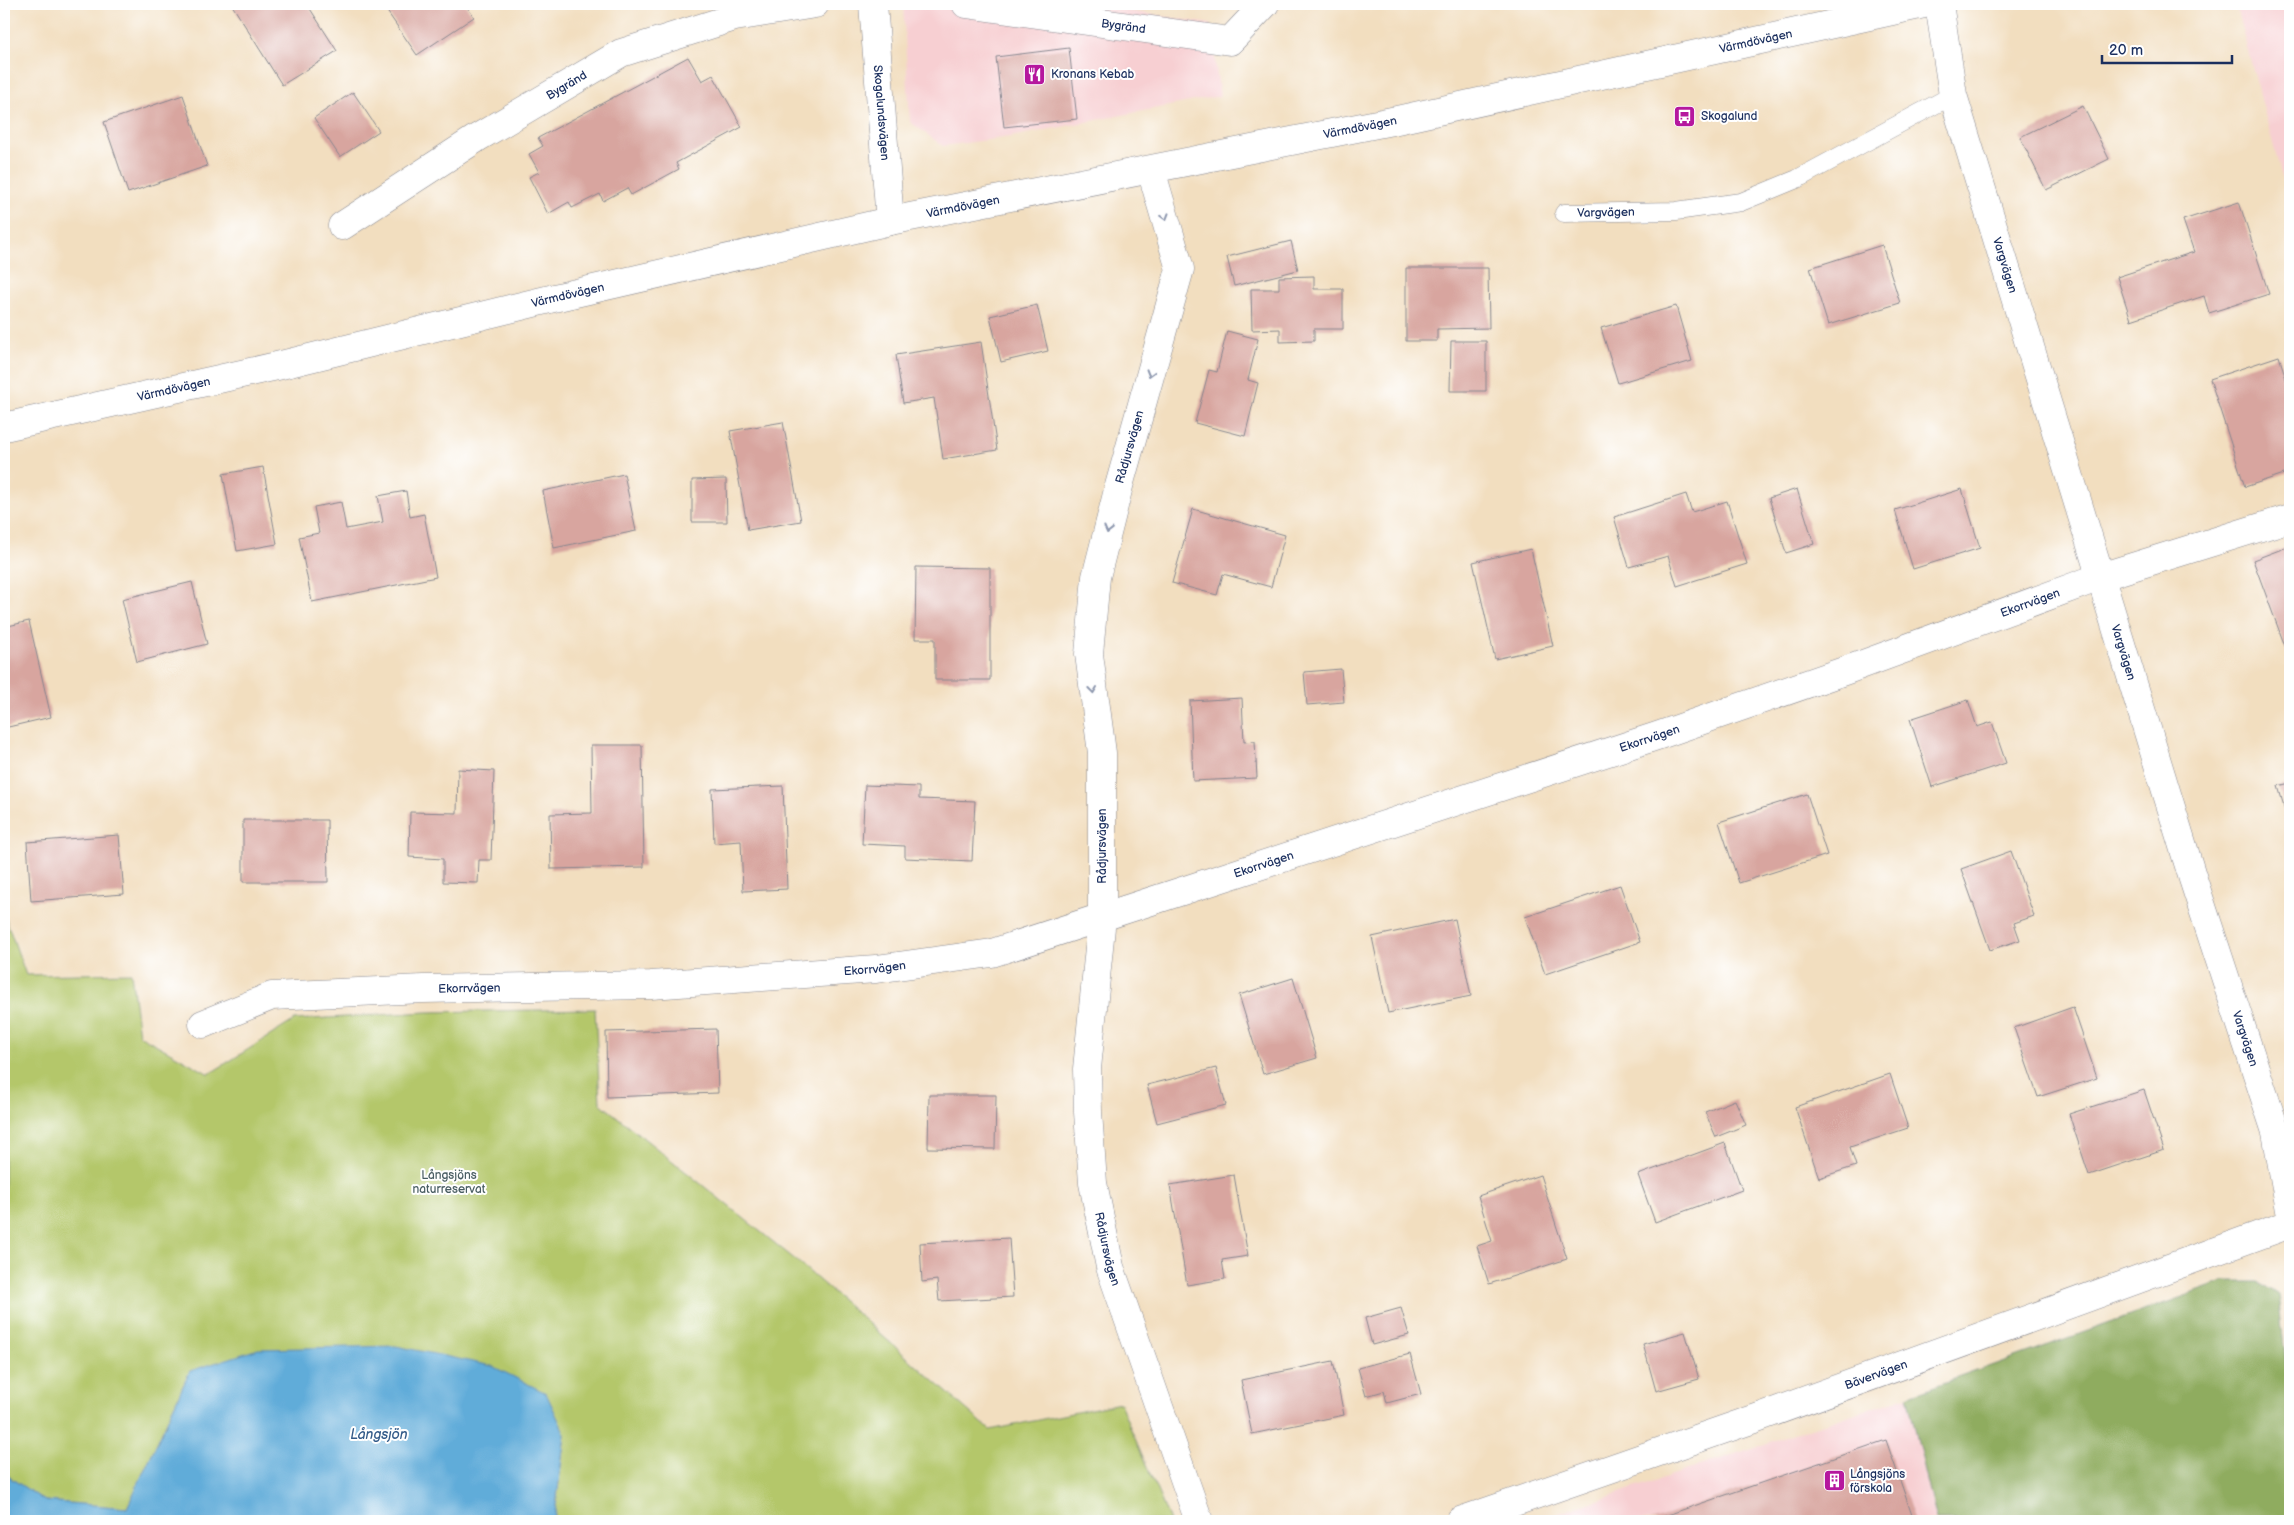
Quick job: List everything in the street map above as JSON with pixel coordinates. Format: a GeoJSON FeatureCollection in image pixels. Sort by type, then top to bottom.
{"type":"FeatureCollection","features":[{"type":"Feature","properties":{"kind":"street","name":"Bygränd"},"geometry":{"type":"LineString","coordinates":[[342,226],[477,138],[621,53],[735,16],[815,4]]}},
{"type":"Feature","properties":{"kind":"street","name":"Skogalundsvägen"},"geometry":{"type":"LineString","coordinates":[[873,4],[890,221]]}},
{"type":"Feature","properties":{"kind":"street","name":"Bygränd"},"geometry":{"type":"LineString","coordinates":[[966,4],[1230,41],[1265,4]]}},
{"type":"Feature","properties":{"kind":"street","name":"Värmdövägen"},"geometry":{"type":"LineString","coordinates":[[4,427],[277,366],[544,300],[890,221],[1397,120],[1924,4]]}},
{"type":"Feature","properties":{"kind":"street","name":"Vargvägen"},"geometry":{"type":"LineString","coordinates":[[1939,4],[1953,95],[2193,879],[2276,1132],[2290,1210]]}},
{"type":"Feature","properties":{"kind":"street","name":"Rådjursvägen"},"geometry":{"type":"LineString","coordinates":[[1151,170],[1180,269],[1119,486],[1096,577],[1089,654],[1102,753],[1102,917],[1087,1069],[1088,1112],[1093,1183],[1110,1267],[1199,1521]]}},
{"type":"Feature","properties":{"kind":"street","name":"Ekorrvägen"},"geometry":{"type":"LineString","coordinates":[[203,1024],[272,996],[423,989],[651,985],[876,969],[992,953],[1657,736],[1847,670],[2100,577],[2290,518]]}},
{"type":"Feature","properties":{"kind":"street","name":"Bävervägen"},"geometry":{"type":"LineString","coordinates":[[1460,1521],[1754,1419],[2290,1224]]}},
{"type":"Feature","properties":{"kind":"lane","name":"Vargvägen"},"geometry":{"type":"LineString","coordinates":[[1564,213],[1676,211],[1741,202],[1797,179],[1953,95]]}},
{"type":"Feature","properties":{"kind":"shaded area"},"geometry":{"type":"Polygon","coordinates":[[[903,4],[1088,4],[1210,24],[1220,96],[1010,137],[943,146],[910,122],[903,4]]]}},
{"type":"Feature","properties":{"kind":"shaded area"},"geometry":{"type":"Polygon","coordinates":[[[2235,4],[2290,4],[2290,207],[2251,62],[2235,4]]]}},
{"type":"Feature","properties":{"kind":"shaded area"},"geometry":{"type":"Polygon","coordinates":[[[1907,1396],[1937,1521],[1536,1521],[1907,1396]]]}},
{"type":"Feature","properties":{"kind":"green space","name":"Långsjöns naturreservat"},"geometry":{"type":"Polygon","coordinates":[[[4,914],[26,975],[131,973],[139,1035],[209,1074],[295,1020],[427,1012],[595,1009],[600,1103],[797,1261],[990,1430],[1120,1403],[1170,1521],[554,1521],[565,1435],[190,1371],[127,1508],[45,1501],[9,1477],[4,1466],[4,914]]]}},
{"type":"Feature","properties":{"kind":"green space"},"geometry":{"type":"Polygon","coordinates":[[[2224,1282],[2259,1282],[2278,1295],[2290,1398],[2290,1521],[1937,1521],[1907,1396],[2224,1282]]]}},
{"type":"Feature","properties":{"kind":"water","name":"Långsjön"},"geometry":{"type":"Polygon","coordinates":[[[396,1346],[492,1366],[546,1393],[565,1434],[554,1521],[4,1521],[4,1466],[9,1477],[45,1501],[127,1508],[190,1371],[258,1349],[396,1346]]]}},
{"type":"Feature","properties":{"kind":"building"},"geometry":{"type":"Polygon","coordinates":[[[307,4],[337,51],[282,85],[232,5],[307,4]]]}},
{"type":"Feature","properties":{"kind":"building"},"geometry":{"type":"Polygon","coordinates":[[[382,4],[465,4],[474,17],[417,55],[382,4]]]}},
{"type":"Feature","properties":{"kind":"building","name":"Kronans Kebab"},"geometry":{"type":"Polygon","coordinates":[[[1069,48],[1077,119],[1004,127],[996,57],[1069,48]]]}},
{"type":"Feature","properties":{"kind":"building"},"geometry":{"type":"Polygon","coordinates":[[[688,57],[702,81],[713,75],[742,127],[676,163],[679,169],[631,195],[627,188],[603,201],[600,194],[572,208],[569,202],[548,214],[529,177],[539,172],[529,154],[543,146],[538,138],[688,57]]]}},
{"type":"Feature","properties":{"kind":"building"},"geometry":{"type":"Polygon","coordinates":[[[353,92],[379,131],[340,157],[314,118],[353,92]]]}},
{"type":"Feature","properties":{"kind":"building"},"geometry":{"type":"Polygon","coordinates":[[[183,95],[207,166],[128,193],[104,122],[183,95]]]}},
{"type":"Feature","properties":{"kind":"building"},"geometry":{"type":"Polygon","coordinates":[[[2083,106],[2109,159],[2046,190],[2020,137],[2083,106]]]}},
{"type":"Feature","properties":{"kind":"building"},"geometry":{"type":"Polygon","coordinates":[[[2239,202],[2269,294],[2209,313],[2204,296],[2131,320],[2117,277],[2194,252],[2183,220],[2239,202]]]}},
{"type":"Feature","properties":{"kind":"building"},"geometry":{"type":"Polygon","coordinates":[[[1291,241],[1298,270],[1234,286],[1227,257],[1291,241]]]}},
{"type":"Feature","properties":{"kind":"building"},"geometry":{"type":"Polygon","coordinates":[[[1882,245],[1900,303],[1828,325],[1810,268],[1882,245]]]}},
{"type":"Feature","properties":{"kind":"building"},"geometry":{"type":"Polygon","coordinates":[[[1406,268],[1488,268],[1489,328],[1437,329],[1437,341],[1406,341],[1406,268]]]}},
{"type":"Feature","properties":{"kind":"building"},"geometry":{"type":"Polygon","coordinates":[[[1314,276],[1314,289],[1343,289],[1343,329],[1314,329],[1314,341],[1280,342],[1280,329],[1252,330],[1251,289],[1279,289],[1279,277],[1314,276]]]}},
{"type":"Feature","properties":{"kind":"building"},"geometry":{"type":"Polygon","coordinates":[[[1037,305],[1048,351],[1001,362],[990,316],[1037,305]]]}},
{"type":"Feature","properties":{"kind":"building"},"geometry":{"type":"Polygon","coordinates":[[[1676,306],[1692,361],[1618,383],[1601,328],[1676,306]]]}},
{"type":"Feature","properties":{"kind":"building"},"geometry":{"type":"Polygon","coordinates":[[[1227,331],[1258,339],[1248,380],[1258,383],[1245,436],[1195,423],[1209,370],[1217,372],[1227,331]]]}},
{"type":"Feature","properties":{"kind":"building"},"geometry":{"type":"Polygon","coordinates":[[[1451,341],[1486,341],[1486,391],[1450,391],[1451,341]]]}},
{"type":"Feature","properties":{"kind":"building"},"geometry":{"type":"Polygon","coordinates":[[[981,342],[997,450],[943,459],[934,398],[903,403],[896,355],[981,342]]]}},
{"type":"Feature","properties":{"kind":"building"},"geometry":{"type":"Polygon","coordinates":[[[2279,356],[2290,392],[2290,472],[2245,487],[2210,379],[2279,356]]]}},
{"type":"Feature","properties":{"kind":"building"},"geometry":{"type":"Polygon","coordinates":[[[783,422],[801,521],[748,530],[730,431],[783,422]]]}},
{"type":"Feature","properties":{"kind":"building"},"geometry":{"type":"Polygon","coordinates":[[[263,467],[277,544],[237,551],[223,474],[263,467]]]}},
{"type":"Feature","properties":{"kind":"building"},"geometry":{"type":"Polygon","coordinates":[[[624,474],[636,531],[554,548],[543,491],[624,474]]]}},
{"type":"Feature","properties":{"kind":"building"},"geometry":{"type":"Polygon","coordinates":[[[726,479],[727,522],[692,522],[692,480],[726,479]]]}},
{"type":"Feature","properties":{"kind":"building"},"geometry":{"type":"Polygon","coordinates":[[[1797,489],[1814,544],[1786,553],[1769,498],[1797,489]]]}},
{"type":"Feature","properties":{"kind":"building"},"geometry":{"type":"Polygon","coordinates":[[[1962,489],[1980,548],[1913,569],[1895,510],[1962,489]]]}},
{"type":"Feature","properties":{"kind":"building"},"geometry":{"type":"Polygon","coordinates":[[[406,491],[410,517],[424,514],[436,577],[312,602],[299,537],[319,533],[314,507],[341,502],[346,529],[383,522],[378,496],[406,491]]]}},
{"type":"Feature","properties":{"kind":"building"},"geometry":{"type":"Polygon","coordinates":[[[1686,494],[1692,512],[1727,501],[1747,564],[1677,586],[1668,556],[1629,567],[1614,517],[1686,494]]]}},
{"type":"Feature","properties":{"kind":"building"},"geometry":{"type":"Polygon","coordinates":[[[1193,509],[1285,535],[1271,587],[1223,574],[1217,595],[1172,583],[1193,509]]]}},
{"type":"Feature","properties":{"kind":"building"},"geometry":{"type":"Polygon","coordinates":[[[2290,546],[2290,647],[2286,649],[2253,560],[2290,546]]]}},
{"type":"Feature","properties":{"kind":"building"},"geometry":{"type":"Polygon","coordinates":[[[1531,549],[1553,646],[1495,659],[1473,562],[1531,549]]]}},
{"type":"Feature","properties":{"kind":"building"},"geometry":{"type":"Polygon","coordinates":[[[916,567],[990,568],[990,680],[935,680],[935,639],[915,639],[916,567]]]}},
{"type":"Feature","properties":{"kind":"building"},"geometry":{"type":"Polygon","coordinates":[[[192,582],[207,644],[137,662],[122,599],[192,582]]]}},
{"type":"Feature","properties":{"kind":"building"},"geometry":{"type":"Polygon","coordinates":[[[29,621],[51,717],[4,728],[4,627],[29,621]]]}},
{"type":"Feature","properties":{"kind":"building"},"geometry":{"type":"Polygon","coordinates":[[[1341,669],[1344,702],[1307,705],[1304,672],[1341,669]]]}},
{"type":"Feature","properties":{"kind":"building"},"geometry":{"type":"Polygon","coordinates":[[[1242,698],[1244,742],[1255,741],[1257,778],[1193,781],[1190,701],[1242,698]]]}},
{"type":"Feature","properties":{"kind":"building"},"geometry":{"type":"Polygon","coordinates":[[[1968,700],[1977,727],[1992,722],[2006,763],[1932,787],[1910,719],[1968,700]]]}},
{"type":"Feature","properties":{"kind":"building"},"geometry":{"type":"Polygon","coordinates":[[[591,745],[642,745],[644,867],[551,869],[550,814],[592,813],[591,745]]]}},
{"type":"Feature","properties":{"kind":"building"},"geometry":{"type":"Polygon","coordinates":[[[458,769],[494,771],[491,860],[479,860],[478,883],[443,882],[443,859],[409,857],[410,812],[457,813],[458,769]]]}},
{"type":"Feature","properties":{"kind":"building"},"geometry":{"type":"Polygon","coordinates":[[[2290,783],[2290,827],[2278,786],[2290,783]]]}},
{"type":"Feature","properties":{"kind":"building"},"geometry":{"type":"Polygon","coordinates":[[[865,785],[919,787],[919,799],[975,801],[972,861],[905,858],[905,846],[862,844],[865,785]]]}},
{"type":"Feature","properties":{"kind":"building"},"geometry":{"type":"Polygon","coordinates":[[[783,786],[787,889],[743,891],[741,841],[714,843],[712,789],[783,786]]]}},
{"type":"Feature","properties":{"kind":"building"},"geometry":{"type":"Polygon","coordinates":[[[1807,794],[1827,855],[1739,883],[1719,822],[1807,794]]]}},
{"type":"Feature","properties":{"kind":"building"},"geometry":{"type":"Polygon","coordinates":[[[243,820],[327,820],[328,882],[243,882],[243,820]]]}},
{"type":"Feature","properties":{"kind":"building"},"geometry":{"type":"Polygon","coordinates":[[[119,835],[124,894],[31,901],[27,842],[119,835]]]}},
{"type":"Feature","properties":{"kind":"building"},"geometry":{"type":"Polygon","coordinates":[[[2011,851],[2034,916],[2014,923],[2020,940],[1990,950],[1961,869],[2011,851]]]}},
{"type":"Feature","properties":{"kind":"building"},"geometry":{"type":"Polygon","coordinates":[[[1620,885],[1640,942],[1545,974],[1525,917],[1620,885]]]}},
{"type":"Feature","properties":{"kind":"building"},"geometry":{"type":"Polygon","coordinates":[[[1455,919],[1471,996],[1388,1013],[1372,937],[1455,919]]]}},
{"type":"Feature","properties":{"kind":"building"},"geometry":{"type":"Polygon","coordinates":[[[1293,978],[1317,1058],[1263,1074],[1239,995],[1293,978]]]}},
{"type":"Feature","properties":{"kind":"building"},"geometry":{"type":"Polygon","coordinates":[[[2073,1007],[2097,1078],[2038,1097],[2014,1028],[2073,1007]]]}},
{"type":"Feature","properties":{"kind":"building"},"geometry":{"type":"Polygon","coordinates":[[[716,1029],[718,1093],[607,1097],[606,1032],[716,1029]]]}},
{"type":"Feature","properties":{"kind":"building"},"geometry":{"type":"Polygon","coordinates":[[[1216,1068],[1226,1105],[1157,1123],[1147,1085],[1216,1068]]]}},
{"type":"Feature","properties":{"kind":"building"},"geometry":{"type":"Polygon","coordinates":[[[1890,1074],[1908,1128],[1850,1147],[1856,1166],[1819,1178],[1795,1107],[1890,1074]]]}},
{"type":"Feature","properties":{"kind":"building"},"geometry":{"type":"Polygon","coordinates":[[[2144,1090],[2164,1150],[2089,1175],[2069,1114],[2144,1090]]]}},
{"type":"Feature","properties":{"kind":"building"},"geometry":{"type":"Polygon","coordinates":[[[929,1095],[996,1095],[995,1149],[928,1148],[929,1095]]]}},
{"type":"Feature","properties":{"kind":"building"},"geometry":{"type":"Polygon","coordinates":[[[1735,1100],[1746,1125],[1716,1137],[1705,1112],[1735,1100]]]}},
{"type":"Feature","properties":{"kind":"building"},"geometry":{"type":"Polygon","coordinates":[[[1725,1143],[1742,1190],[1655,1222],[1638,1175],[1725,1143]]]}},
{"type":"Feature","properties":{"kind":"building"},"geometry":{"type":"Polygon","coordinates":[[[1234,1175],[1248,1256],[1222,1260],[1225,1279],[1187,1285],[1170,1185],[1234,1175]]]}},
{"type":"Feature","properties":{"kind":"building"},"geometry":{"type":"Polygon","coordinates":[[[1540,1175],[1567,1259],[1489,1284],[1477,1246],[1492,1241],[1478,1196],[1540,1175]]]}},
{"type":"Feature","properties":{"kind":"building"},"geometry":{"type":"Polygon","coordinates":[[[1009,1238],[1013,1297],[939,1301],[937,1280],[922,1282],[920,1243],[1009,1238]]]}},
{"type":"Feature","properties":{"kind":"building"},"geometry":{"type":"Polygon","coordinates":[[[1401,1308],[1409,1335],[1372,1345],[1365,1318],[1401,1308]]]}},
{"type":"Feature","properties":{"kind":"building"},"geometry":{"type":"Polygon","coordinates":[[[1685,1332],[1699,1379],[1656,1391],[1643,1344],[1685,1332]]]}},
{"type":"Feature","properties":{"kind":"building"},"geometry":{"type":"Polygon","coordinates":[[[1410,1354],[1421,1394],[1387,1403],[1384,1391],[1366,1396],[1358,1368],[1410,1354]]]}},
{"type":"Feature","properties":{"kind":"building"},"geometry":{"type":"Polygon","coordinates":[[[1333,1361],[1344,1415],[1252,1434],[1241,1380],[1333,1361]]]}},
{"type":"Feature","properties":{"kind":"building","name":"Långsjöns förskola"},"geometry":{"type":"Polygon","coordinates":[[[1886,1440],[1914,1521],[1650,1521],[1886,1440]]]}},
{"type":"Feature","properties":{"kind":"place","name":"Kronans Kebab"},"geometry":{"type":"Point","coordinates":[1035,74]}},
{"type":"Feature","properties":{"kind":"place","name":"Skogalund"},"geometry":{"type":"Point","coordinates":[1685,116]}},
{"type":"Feature","properties":{"kind":"place","name":"Långsjöns förskola"},"geometry":{"type":"Point","coordinates":[1834,1481]}}]}
